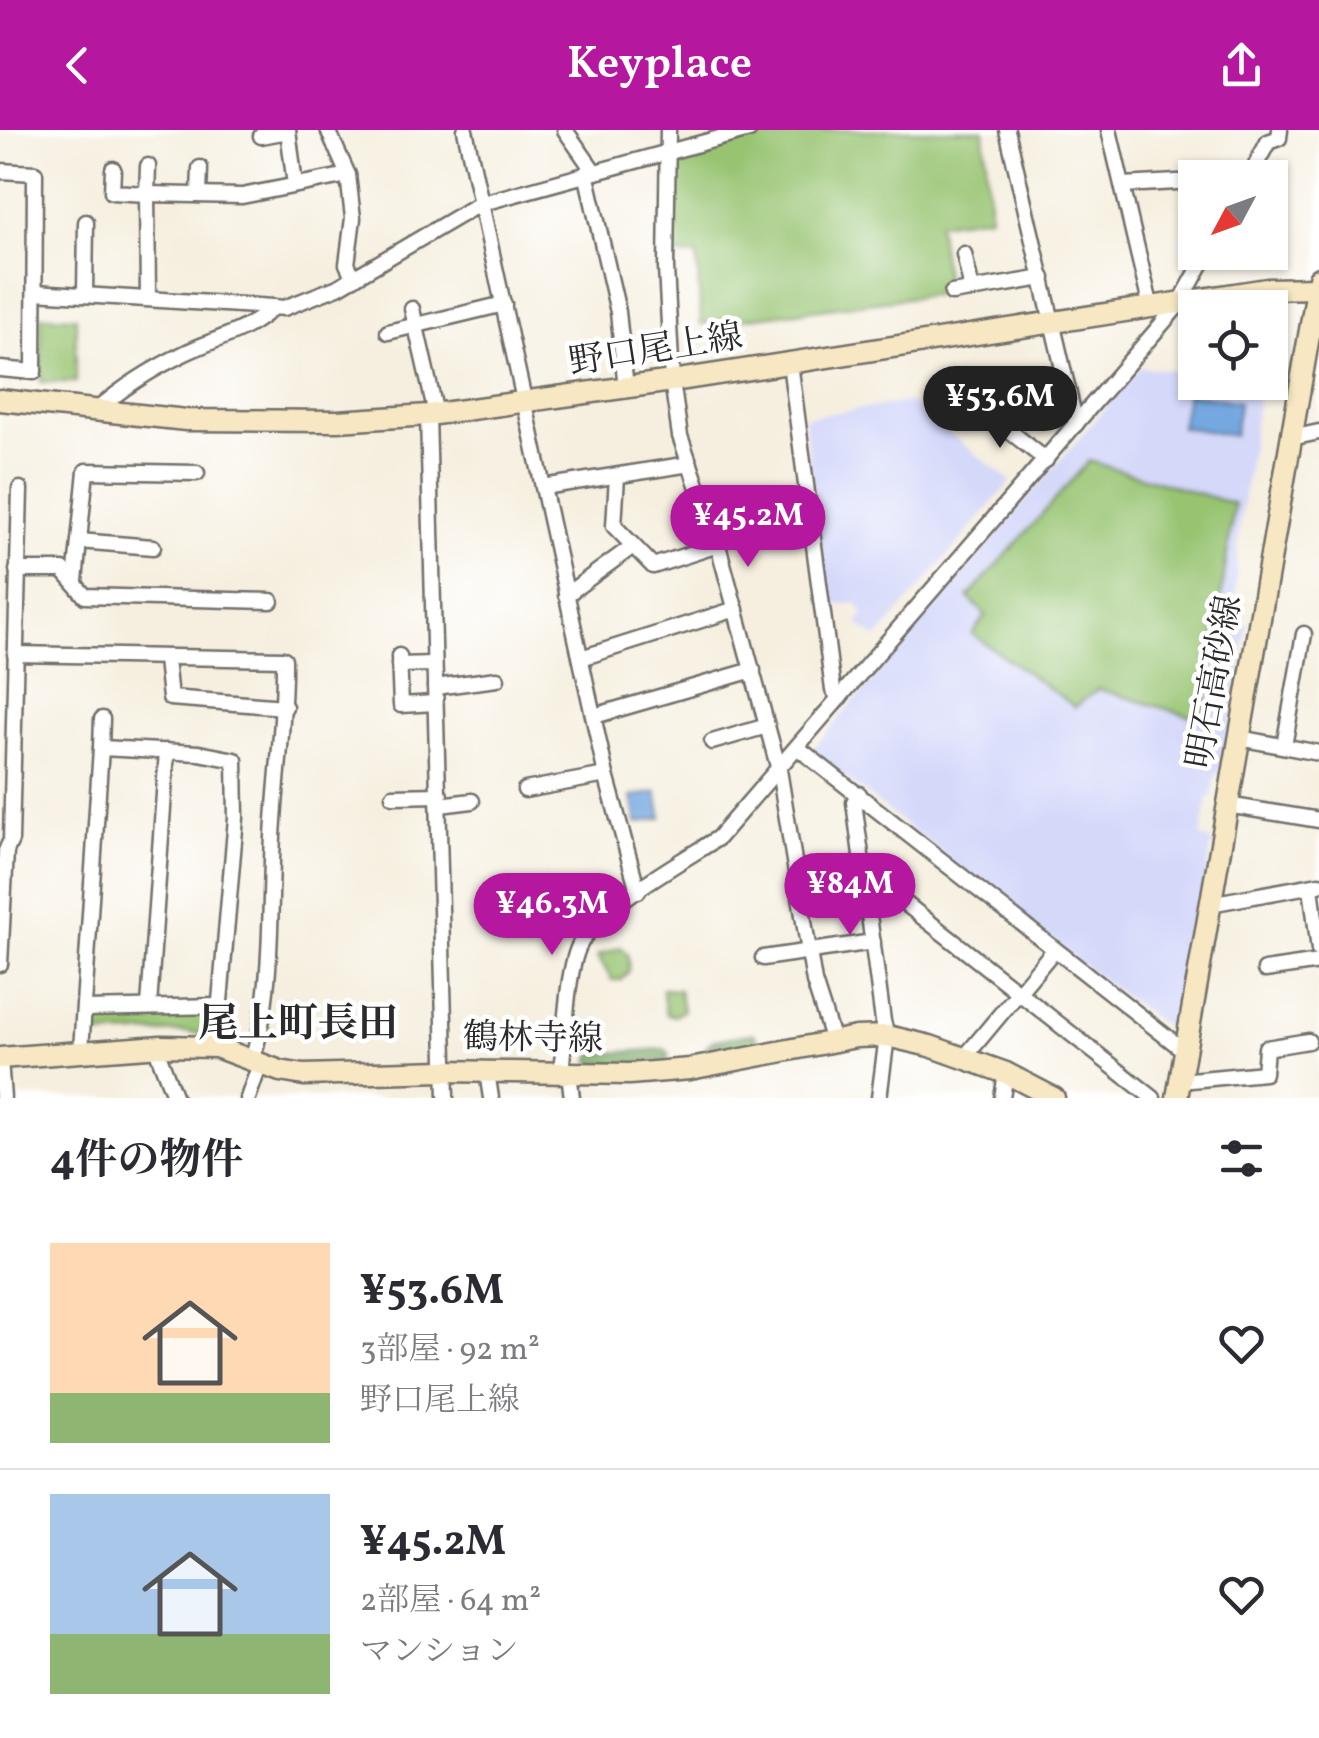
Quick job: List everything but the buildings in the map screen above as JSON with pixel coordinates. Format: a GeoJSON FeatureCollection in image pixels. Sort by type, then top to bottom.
{"type":"FeatureCollection","features":[{"type":"Feature","properties":{"kind":"main road","name":"野口尾上線"},"geometry":{"type":"LineString","coordinates":[[1263,290],[1318,285]]}},
{"type":"Feature","properties":{"kind":"main road","name":"明石高砂線"},"geometry":{"type":"LineString","coordinates":[[1179,1090],[1318,285]]}},
{"type":"Feature","properties":{"kind":"main road","name":"野口尾上線"},"geometry":{"type":"LineString","coordinates":[[0,400],[186,420],[338,421],[432,414],[672,382],[1178,303]]}},
{"type":"Feature","properties":{"kind":"main road","name":"鶴林寺線"},"geometry":{"type":"LineString","coordinates":[[0,1059],[155,1046],[216,1048],[304,1075],[666,1072],[834,1041],[888,1036],[1006,1073],[1054,1098]]}},
{"type":"Feature","properties":{"kind":"street"},"geometry":{"type":"LineString","coordinates":[[261,136],[288,130],[295,185]]}},
{"type":"Feature","properties":{"kind":"street"},"geometry":{"type":"LineString","coordinates":[[328,130],[348,175],[354,218],[347,264],[354,278]]}},
{"type":"Feature","properties":{"kind":"street"},"geometry":{"type":"LineString","coordinates":[[466,130],[479,204],[606,774],[638,891]]}},
{"type":"Feature","properties":{"kind":"street"},"geometry":{"type":"LineString","coordinates":[[565,130],[590,172],[618,312],[626,388]]}},
{"type":"Feature","properties":{"kind":"street"},"geometry":{"type":"LineString","coordinates":[[668,130],[666,268],[672,382],[680,436],[718,546],[779,770],[814,982],[834,1041]]}},
{"type":"Feature","properties":{"kind":"street"},"geometry":{"type":"LineString","coordinates":[[35,292],[273,307],[300,302],[354,278],[479,204],[750,130]]}},
{"type":"Feature","properties":{"kind":"street"},"geometry":{"type":"LineString","coordinates":[[1007,130],[1076,424]]}},
{"type":"Feature","properties":{"kind":"street"},"geometry":{"type":"LineString","coordinates":[[1109,130],[1151,308]]}},
{"type":"Feature","properties":{"kind":"street"},"geometry":{"type":"LineString","coordinates":[[1259,160],[1268,142],[1279,138],[1280,130]]}},
{"type":"Feature","properties":{"kind":"street"},"geometry":{"type":"LineString","coordinates":[[148,166],[148,298]]}},
{"type":"Feature","properties":{"kind":"street"},"geometry":{"type":"LineString","coordinates":[[199,195],[200,168]]}},
{"type":"Feature","properties":{"kind":"street"},"geometry":{"type":"LineString","coordinates":[[114,169],[112,192],[147,194],[242,196],[348,175]]}},
{"type":"Feature","properties":{"kind":"street"},"geometry":{"type":"LineString","coordinates":[[0,171],[34,173],[35,292],[34,372],[0,368]]}},
{"type":"Feature","properties":{"kind":"street"},"geometry":{"type":"LineString","coordinates":[[1122,185],[1178,183]]}},
{"type":"Feature","properties":{"kind":"street"},"geometry":{"type":"LineString","coordinates":[[85,294],[86,222]]}},
{"type":"Feature","properties":{"kind":"street"},"geometry":{"type":"LineString","coordinates":[[964,254],[972,290]]}},
{"type":"Feature","properties":{"kind":"street"},"geometry":{"type":"LineString","coordinates":[[952,293],[1043,278]]}},
{"type":"Feature","properties":{"kind":"street"},"geometry":{"type":"LineString","coordinates":[[388,332],[504,304]]}},
{"type":"Feature","properties":{"kind":"street"},"geometry":{"type":"LineString","coordinates":[[572,1098],[565,1073],[574,962],[582,941],[604,917],[638,891],[718,838],[1178,305]]}},
{"type":"Feature","properties":{"kind":"street"},"geometry":{"type":"LineString","coordinates":[[97,410],[115,394],[181,355],[260,321],[273,307]]}},
{"type":"Feature","properties":{"kind":"street"},"geometry":{"type":"LineString","coordinates":[[412,308],[432,414],[434,664],[446,1098]]}},
{"type":"Feature","properties":{"kind":"street"},"geometry":{"type":"LineString","coordinates":[[790,363],[833,690],[840,697]]}},
{"type":"Feature","properties":{"kind":"street"},"geometry":{"type":"LineString","coordinates":[[982,408],[1046,460]]}},
{"type":"Feature","properties":{"kind":"street"},"geometry":{"type":"LineString","coordinates":[[1291,438],[1319,432]]}},
{"type":"Feature","properties":{"kind":"street"},"geometry":{"type":"LineString","coordinates":[[543,488],[690,464]]}},
{"type":"Feature","properties":{"kind":"street"},"geometry":{"type":"LineString","coordinates":[[75,581],[86,471],[119,479],[188,468]]}},
{"type":"Feature","properties":{"kind":"street"},"geometry":{"type":"LineString","coordinates":[[617,476],[614,526],[653,566],[718,546]]}},
{"type":"Feature","properties":{"kind":"street"},"geometry":{"type":"LineString","coordinates":[[0,964],[6,851],[11,840],[20,489]]}},
{"type":"Feature","properties":{"kind":"street"},"geometry":{"type":"LineString","coordinates":[[79,542],[136,539],[152,546]]}},
{"type":"Feature","properties":{"kind":"street"},"geometry":{"type":"LineString","coordinates":[[566,594],[634,546]]}},
{"type":"Feature","properties":{"kind":"street"},"geometry":{"type":"LineString","coordinates":[[18,570],[63,570],[92,603],[170,593],[235,593],[271,601]]}},
{"type":"Feature","properties":{"kind":"street"},"geometry":{"type":"LineString","coordinates":[[581,658],[736,609]]}},
{"type":"Feature","properties":{"kind":"street"},"geometry":{"type":"LineString","coordinates":[[1284,746],[1304,634]]}},
{"type":"Feature","properties":{"kind":"street"},"geometry":{"type":"LineString","coordinates":[[15,654],[91,648],[166,659],[284,659],[285,707],[273,830],[268,953],[256,1062],[248,1098]]}},
{"type":"Feature","properties":{"kind":"street"},"geometry":{"type":"LineString","coordinates":[[166,659],[170,698],[285,707]]}},
{"type":"Feature","properties":{"kind":"street"},"geometry":{"type":"LineString","coordinates":[[434,664],[399,661],[401,704],[492,684]]}},
{"type":"Feature","properties":{"kind":"street"},"geometry":{"type":"LineString","coordinates":[[594,716],[753,670]]}},
{"type":"Feature","properties":{"kind":"street"},"geometry":{"type":"LineString","coordinates":[[82,1050],[102,720]]}},
{"type":"Feature","properties":{"kind":"street"},"geometry":{"type":"LineString","coordinates":[[712,742],[767,726]]}},
{"type":"Feature","properties":{"kind":"street"},"geometry":{"type":"LineString","coordinates":[[1239,738],[1319,753]]}},
{"type":"Feature","properties":{"kind":"street"},"geometry":{"type":"LineString","coordinates":[[101,748],[226,756],[237,765],[216,1048]]}},
{"type":"Feature","properties":{"kind":"street"},"geometry":{"type":"LineString","coordinates":[[798,748],[1186,1052]]}},
{"type":"Feature","properties":{"kind":"street"},"geometry":{"type":"LineString","coordinates":[[150,1006],[167,751]]}},
{"type":"Feature","properties":{"kind":"street"},"geometry":{"type":"LineString","coordinates":[[525,790],[606,774]]}},
{"type":"Feature","properties":{"kind":"street"},"geometry":{"type":"LineString","coordinates":[[859,794],[854,802],[882,1022],[888,1036],[879,1098]]}},
{"type":"Feature","properties":{"kind":"street"},"geometry":{"type":"LineString","coordinates":[[393,796],[472,801]]}},
{"type":"Feature","properties":{"kind":"street"},"geometry":{"type":"LineString","coordinates":[[1227,805],[1319,820]]}},
{"type":"Feature","properties":{"kind":"street"},"geometry":{"type":"LineString","coordinates":[[798,880],[864,872],[1153,1098]]}},
{"type":"Feature","properties":{"kind":"street"},"geometry":{"type":"LineString","coordinates":[[1210,904],[1315,886],[1319,950]]}},
{"type":"Feature","properties":{"kind":"street"},"geometry":{"type":"LineString","coordinates":[[762,958],[873,942]]}},
{"type":"Feature","properties":{"kind":"street"},"geometry":{"type":"LineString","coordinates":[[964,1058],[1054,950]]}},
{"type":"Feature","properties":{"kind":"street"},"geometry":{"type":"LineString","coordinates":[[1265,970],[1319,962]]}},
{"type":"Feature","properties":{"kind":"street"},"geometry":{"type":"LineString","coordinates":[[86,1009],[218,1006]]}},
{"type":"Feature","properties":{"kind":"street"},"geometry":{"type":"LineString","coordinates":[[1179,1090],[1264,1073],[1266,1048],[1291,1036],[1308,1041]]}},
{"type":"Feature","properties":{"kind":"street"},"geometry":{"type":"LineString","coordinates":[[155,1046],[175,1098]]}},
{"type":"Feature","properties":{"kind":"street"},"geometry":{"type":"LineString","coordinates":[[0,1059],[3,1098]]}},
{"type":"Feature","properties":{"kind":"street"},"geometry":{"type":"LineString","coordinates":[[487,1072],[490,1098]]}},
{"type":"Feature","properties":{"kind":"street"},"geometry":{"type":"LineString","coordinates":[[1002,1098],[1006,1073]]}},
{"type":"Feature","properties":{"kind":"shaded area"},"geometry":{"type":"Polygon","coordinates":[[[1140,367],[1178,371],[1178,400],[1258,400],[1239,531],[1234,620],[1248,624],[1222,769],[1215,777],[1212,797],[1208,797],[1201,837],[1212,842],[1180,1037],[1091,972],[813,749],[1140,367]]]}},
{"type":"Feature","properties":{"kind":"shaded area"},"geometry":{"type":"Polygon","coordinates":[[[909,402],[1011,481],[877,639],[857,623],[864,614],[857,603],[826,606],[804,417],[909,402]]]}},
{"type":"Feature","properties":{"kind":"green space"},"geometry":{"type":"Polygon","coordinates":[[[772,130],[984,130],[990,216],[938,223],[947,293],[701,324],[697,255],[673,256],[673,155],[772,130]]]}},
{"type":"Feature","properties":{"kind":"green space"},"geometry":{"type":"Polygon","coordinates":[[[41,316],[76,317],[76,382],[41,382],[41,316]]]}},
{"type":"Feature","properties":{"kind":"green space"},"geometry":{"type":"Polygon","coordinates":[[[1089,461],[1234,504],[1204,720],[1098,689],[1075,707],[972,634],[986,615],[968,598],[1089,461]]]}},
{"type":"Feature","properties":{"kind":"green space"},"geometry":{"type":"Polygon","coordinates":[[[621,947],[628,955],[629,971],[621,980],[612,980],[597,956],[621,947]]]}},
{"type":"Feature","properties":{"kind":"green space"},"geometry":{"type":"Polygon","coordinates":[[[662,989],[679,990],[683,1010],[675,1016],[666,1014],[662,989]]]}},
{"type":"Feature","properties":{"kind":"green space"},"geometry":{"type":"Polygon","coordinates":[[[101,1014],[208,1014],[215,1023],[214,1035],[183,1032],[90,1036],[92,1021],[101,1014]]]}},
{"type":"Feature","properties":{"kind":"green space"},"geometry":{"type":"Polygon","coordinates":[[[753,1033],[757,1044],[711,1055],[706,1047],[712,1041],[753,1033]]]}},
{"type":"Feature","properties":{"kind":"green space"},"geometry":{"type":"Polygon","coordinates":[[[664,1049],[669,1053],[667,1061],[594,1064],[590,1060],[593,1054],[664,1049]]]}},
{"type":"Feature","properties":{"kind":"water"},"geometry":{"type":"Polygon","coordinates":[[[1186,400],[1239,402],[1234,435],[1181,427],[1186,400]]]}},
{"type":"Feature","properties":{"kind":"water"},"geometry":{"type":"Polygon","coordinates":[[[657,792],[662,818],[637,823],[632,797],[657,792]]]}},
{"type":"Feature","properties":{"kind":"district","name":"尾上町長田"},"geometry":{"type":"Point","coordinates":[298,1026]}}]}
